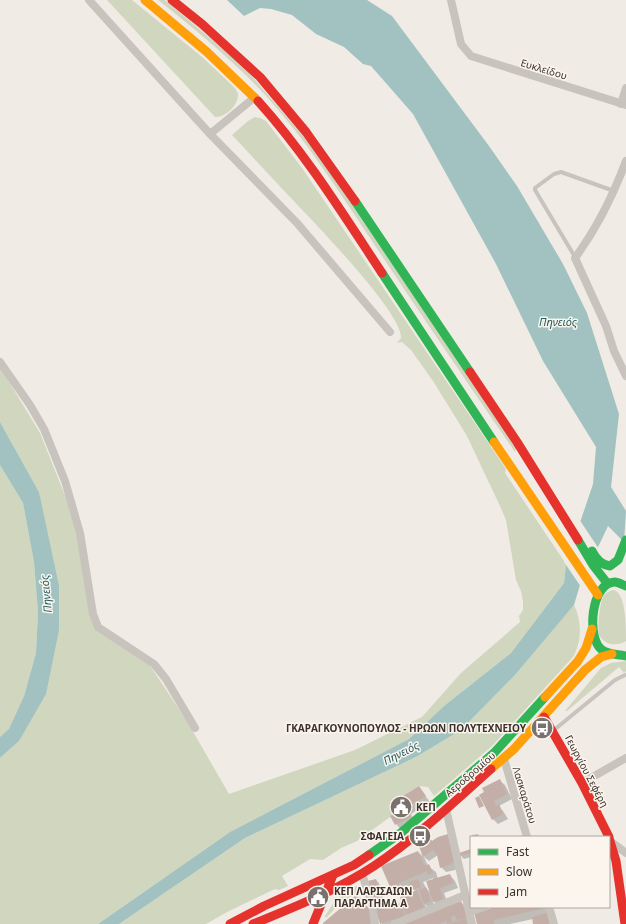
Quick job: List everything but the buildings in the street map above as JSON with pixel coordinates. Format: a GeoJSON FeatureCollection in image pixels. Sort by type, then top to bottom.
{"type":"FeatureCollection","features":[{"type":"Feature","properties":{"kind":"main road"},"geometry":{"type":"LineString","coordinates":[[145,0],[212,55],[255,97],[275,120],[323,184],[508,463],[598,595],[611,582],[625,576]]}},
{"type":"Feature","properties":{"kind":"main road"},"geometry":{"type":"LineString","coordinates":[[172,0],[238,56],[275,94],[297,121],[346,187],[517,442],[579,542],[611,582],[626,586]]}},
{"type":"Feature","properties":{"kind":"main road"},"geometry":{"type":"LineString","coordinates":[[597,564],[610,565],[618,561],[623,552],[626,540]]}},
{"type":"Feature","properties":{"kind":"main road","name":"Αεροδρομίου"},"geometry":{"type":"LineString","coordinates":[[230,924],[264,906],[362,860],[402,832],[494,753],[578,661],[586,648],[592,629],[595,604],[598,595]]}},
{"type":"Feature","properties":{"kind":"main road"},"geometry":{"type":"LineString","coordinates":[[592,629],[597,644],[605,651],[626,656]]}},
{"type":"Feature","properties":{"kind":"main road","name":"Αεροδρομίου"},"geometry":{"type":"LineString","coordinates":[[253,924],[326,893],[362,874],[418,834],[461,794],[504,759],[544,717],[581,674],[601,657],[626,651]]}},
{"type":"Feature","properties":{"kind":"main road","name":"Γεωργίου Σεφέρη"},"geometry":{"type":"LineString","coordinates":[[544,717],[582,783],[608,836]]}},
{"type":"Feature","properties":{"kind":"main road","name":"Γεωργίου Σεφέρη"},"geometry":{"type":"LineString","coordinates":[[610,842],[616,861],[625,904],[626,924]]}},
{"type":"Feature","properties":{"kind":"main road"},"geometry":{"type":"LineString","coordinates":[[312,924],[326,893],[332,875]]}},
{"type":"Feature","properties":{"kind":"street"},"geometry":{"type":"LineString","coordinates":[[89,0],[210,134],[297,223],[390,332]]}},
{"type":"Feature","properties":{"kind":"street","name":"Ευκλείδου"},"geometry":{"type":"LineString","coordinates":[[451,0],[461,44],[467,53],[476,59],[624,105]]}},
{"type":"Feature","properties":{"kind":"street"},"geometry":{"type":"LineString","coordinates":[[624,105],[626,88]]}},
{"type":"Feature","properties":{"kind":"street"},"geometry":{"type":"LineString","coordinates":[[210,134],[255,97]]}},
{"type":"Feature","properties":{"kind":"street"},"geometry":{"type":"LineString","coordinates":[[626,161],[614,192],[589,240],[576,258],[606,326],[616,356],[626,376]]}},
{"type":"Feature","properties":{"kind":"street"},"geometry":{"type":"LineString","coordinates":[[0,362],[30,405],[44,429],[65,481],[80,533],[93,614],[96,624],[103,632],[154,664],[166,680],[195,728]]}},
{"type":"Feature","properties":{"kind":"street"},"geometry":{"type":"LineString","coordinates":[[582,783],[626,758]]}},
{"type":"Feature","properties":{"kind":"street","name":"Λασκαράτου"},"geometry":{"type":"LineString","coordinates":[[504,759],[527,836]]}},
{"type":"Feature","properties":{"kind":"street"},"geometry":{"type":"LineString","coordinates":[[446,809],[472,924]]}},
{"type":"Feature","properties":{"kind":"street"},"geometry":{"type":"LineString","coordinates":[[610,840],[626,852]]}},
{"type":"Feature","properties":{"kind":"street"},"geometry":{"type":"LineString","coordinates":[[362,874],[372,904],[375,924]]}},
{"type":"Feature","properties":{"kind":"street"},"geometry":{"type":"LineString","coordinates":[[394,924],[465,895]]}},
{"type":"Feature","properties":{"kind":"street"},"geometry":{"type":"LineString","coordinates":[[469,912],[481,908]]}},
{"type":"Feature","properties":{"kind":"street"},"geometry":{"type":"LineString","coordinates":[[549,908],[554,924]]}},
{"type":"Feature","properties":{"kind":"lane"},"geometry":{"type":"LineString","coordinates":[[576,258],[535,188],[554,174],[562,172],[614,192]]}},
{"type":"Feature","properties":{"kind":"lane"},"geometry":{"type":"LineString","coordinates":[[553,731],[615,680],[625,675]]}},
{"type":"Feature","properties":{"kind":"green space"},"geometry":{"type":"Polygon","coordinates":[[[107,0],[132,0],[202,57],[235,88],[238,98],[231,110],[219,117],[215,117],[107,0]]]}},
{"type":"Feature","properties":{"kind":"green space"},"geometry":{"type":"Polygon","coordinates":[[[158,0],[165,0],[244,67],[316,151],[516,448],[515,452],[334,184],[295,130],[267,97],[228,58],[158,0]]]}},
{"type":"Feature","properties":{"kind":"green space"},"geometry":{"type":"Polygon","coordinates":[[[255,117],[266,121],[302,168],[506,469],[505,473],[566,564],[564,583],[511,653],[444,706],[409,739],[230,832],[98,924],[0,924],[0,758],[19,741],[59,630],[39,492],[0,422],[0,367],[40,433],[80,533],[97,625],[147,661],[188,723],[229,794],[355,750],[422,717],[461,673],[520,622],[519,616],[523,610],[523,601],[521,591],[516,580],[506,520],[467,436],[433,381],[411,350],[402,342],[397,343],[401,338],[398,326],[372,288],[334,243],[232,135],[255,117]]]}},
{"type":"Feature","properties":{"kind":"green space"},"geometry":{"type":"Polygon","coordinates":[[[0,465],[23,503],[34,562],[38,612],[36,653],[24,696],[9,730],[0,737],[0,465]]]}},
{"type":"Feature","properties":{"kind":"green space"},"geometry":{"type":"Polygon","coordinates":[[[613,590],[621,596],[626,627],[626,641],[619,644],[607,643],[601,638],[598,631],[602,600],[606,593],[613,590]]]}},
{"type":"Feature","properties":{"kind":"green space"},"geometry":{"type":"Polygon","coordinates":[[[574,605],[580,624],[580,631],[578,644],[573,657],[492,746],[434,796],[428,787],[419,786],[398,799],[400,802],[393,806],[397,812],[357,841],[341,848],[323,860],[310,859],[282,876],[288,886],[279,890],[275,889],[206,924],[119,924],[245,838],[416,757],[461,730],[515,675],[574,605]]]}},
{"type":"Feature","properties":{"kind":"green space"},"geometry":{"type":"Polygon","coordinates":[[[626,661],[626,671],[624,673],[619,667],[567,711],[565,711],[601,668],[611,663],[626,661]]]}},
{"type":"Feature","properties":{"kind":"green space"},"geometry":{"type":"Polygon","coordinates":[[[357,886],[359,892],[338,905],[326,918],[325,916],[338,898],[357,886]]]}},
{"type":"Feature","properties":{"kind":"water","name":"Πηνειός"},"geometry":{"type":"Polygon","coordinates":[[[227,0],[367,0],[392,16],[489,146],[517,186],[563,264],[587,313],[619,414],[611,487],[626,511],[624,542],[608,526],[580,585],[574,605],[515,675],[461,730],[416,757],[245,838],[119,924],[98,924],[230,832],[409,739],[444,706],[511,653],[564,583],[566,564],[593,484],[596,447],[543,361],[496,264],[413,114],[371,66],[363,64],[344,47],[316,34],[292,15],[271,9],[260,8],[244,16],[227,0]]]}},
{"type":"Feature","properties":{"kind":"water","name":"Πηνειός"},"geometry":{"type":"Polygon","coordinates":[[[0,422],[39,492],[59,586],[59,630],[46,694],[19,741],[0,758],[0,737],[9,729],[24,696],[36,653],[38,612],[34,562],[23,503],[0,465],[0,422]]]}},
{"type":"Feature","properties":{"kind":"pier"},"geometry":{"type":"Polygon","coordinates":[[[579,519],[599,549],[581,587],[564,562],[579,519]]]}},
{"type":"Feature","properties":{"kind":"traffic: fast"},"geometry":{"type":"LineString","coordinates":[[355,201],[470,372]]}},
{"type":"Feature","properties":{"kind":"traffic: fast"},"geometry":{"type":"LineString","coordinates":[[382,273],[494,442]]}},
{"type":"Feature","properties":{"kind":"traffic: fast"},"geometry":{"type":"LineString","coordinates":[[578,540],[593,565],[607,583]]}},
{"type":"Feature","properties":{"kind":"traffic: fast"},"geometry":{"type":"LineString","coordinates":[[592,551],[599,561],[610,566],[618,560],[626,540]]}},
{"type":"Feature","properties":{"kind":"traffic: fast"},"geometry":{"type":"LineString","coordinates":[[626,586],[615,582],[607,584],[596,600],[593,623],[597,644],[602,650],[611,654],[626,656]]}},
{"type":"Feature","properties":{"kind":"traffic: fast"},"geometry":{"type":"LineString","coordinates":[[369,855],[402,832],[494,753],[545,697]]}},
{"type":"Feature","properties":{"kind":"traffic: slow"},"geometry":{"type":"LineString","coordinates":[[145,0],[207,52],[258,101]]}},
{"type":"Feature","properties":{"kind":"traffic: slow"},"geometry":{"type":"LineString","coordinates":[[494,442],[598,595]]}},
{"type":"Feature","properties":{"kind":"traffic: slow"},"geometry":{"type":"LineString","coordinates":[[545,697],[578,661],[586,648],[592,629]]}},
{"type":"Feature","properties":{"kind":"traffic: slow"},"geometry":{"type":"LineString","coordinates":[[491,769],[514,749],[585,670],[601,657],[612,654]]}},
{"type":"Feature","properties":{"kind":"traffic: jam"},"geometry":{"type":"LineString","coordinates":[[172,0],[202,24],[260,77],[306,132],[355,201]]}},
{"type":"Feature","properties":{"kind":"traffic: jam"},"geometry":{"type":"LineString","coordinates":[[258,101],[308,163],[382,273]]}},
{"type":"Feature","properties":{"kind":"traffic: jam"},"geometry":{"type":"LineString","coordinates":[[470,372],[517,442],[578,540]]}},
{"type":"Feature","properties":{"kind":"traffic: jam"},"geometry":{"type":"LineString","coordinates":[[544,717],[582,783],[608,836]]}},
{"type":"Feature","properties":{"kind":"traffic: jam"},"geometry":{"type":"LineString","coordinates":[[253,924],[330,891],[374,866],[419,832],[491,769]]}},
{"type":"Feature","properties":{"kind":"traffic: jam"},"geometry":{"type":"LineString","coordinates":[[610,841],[616,861],[625,924]]}},
{"type":"Feature","properties":{"kind":"traffic: jam"},"geometry":{"type":"LineString","coordinates":[[230,924],[264,906],[354,865],[369,855]]}},
{"type":"Feature","properties":{"kind":"traffic: jam"},"geometry":{"type":"LineString","coordinates":[[313,924],[333,875]]}},
{"type":"Feature","properties":{"kind":"place","name":"ΓΚΑΡΑΓΚΟΥΝΟΠΟΥΛΟΣ - ΗΡΩΩΝ ΠΟΛΥΤΕΧΝΕΙΟΥ"},"geometry":{"type":"Point","coordinates":[542,728]}},
{"type":"Feature","properties":{"kind":"place","name":"ΚΕΠ"},"geometry":{"type":"Point","coordinates":[401,807]}},
{"type":"Feature","properties":{"kind":"place","name":"ΣΦΑΓΕΙΑ"},"geometry":{"type":"Point","coordinates":[420,836]}},
{"type":"Feature","properties":{"kind":"place","name":"ΚΕΠ ΛΑΡΙΣΑΙΩΝ ΠΑΡΑΡΤΗΜΑ A"},"geometry":{"type":"Point","coordinates":[318,897]}}]}
